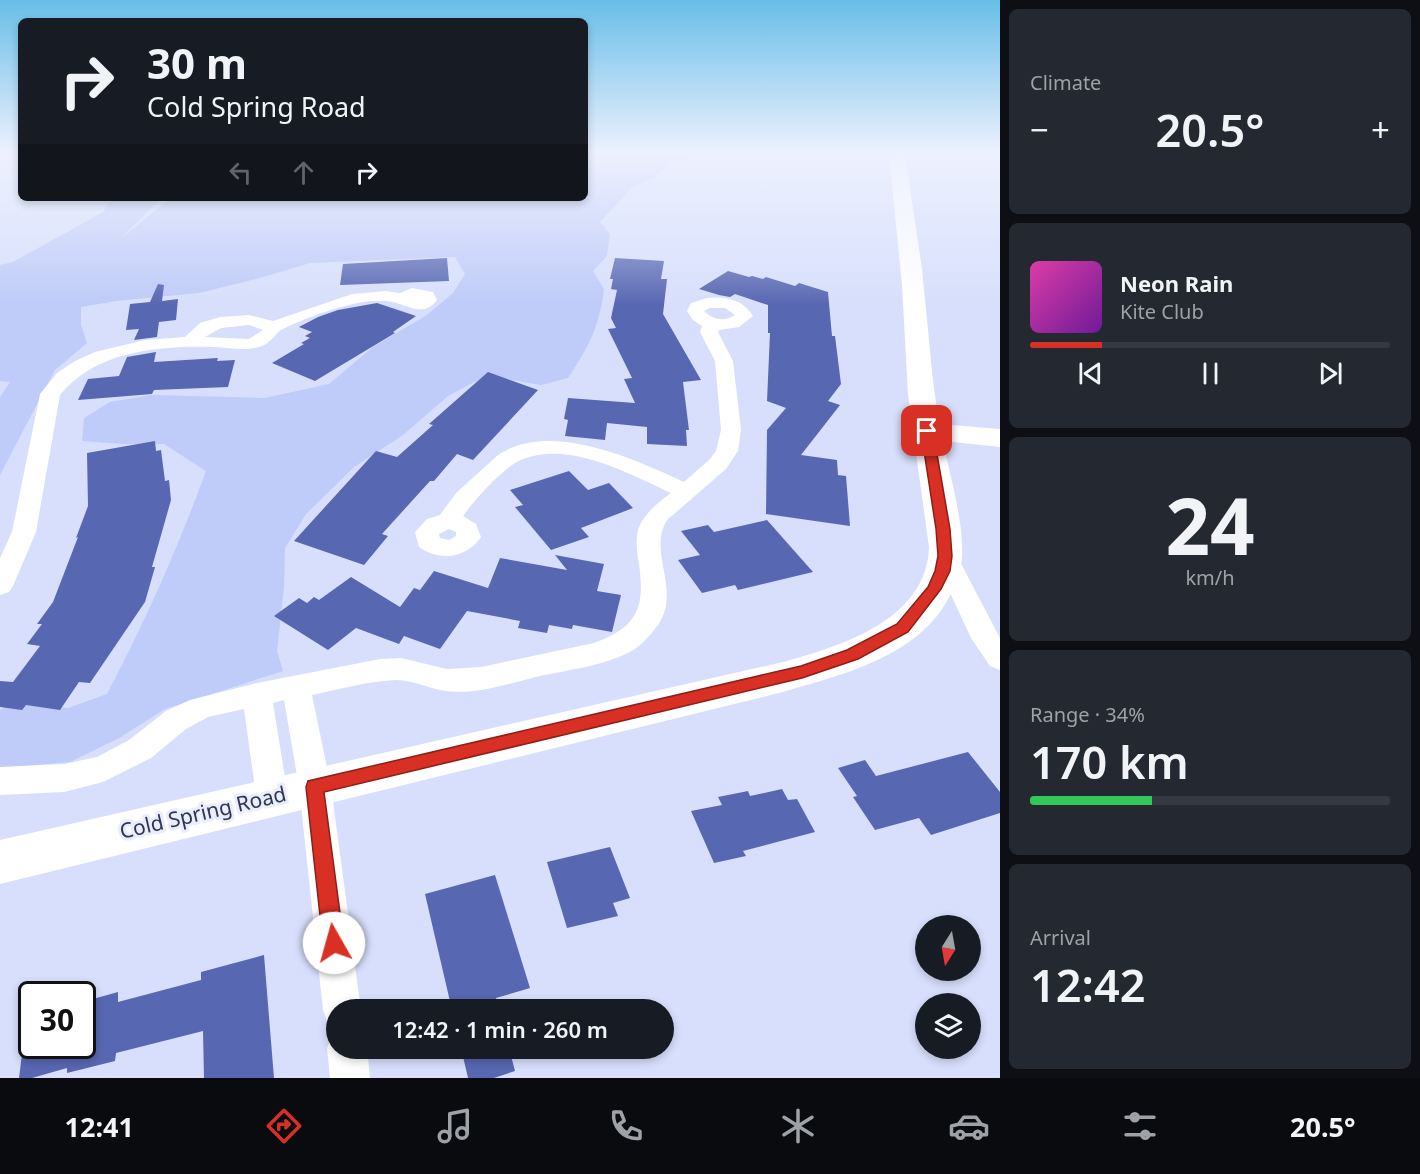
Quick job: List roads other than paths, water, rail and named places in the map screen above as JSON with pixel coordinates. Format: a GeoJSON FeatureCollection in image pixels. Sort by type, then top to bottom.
{"type":"FeatureCollection","features":[{"type":"Feature","properties":{"kind":"street","name":"Cold Spring Road"},"geometry":{"type":"LineString","coordinates":[[0,862],[822,666],[852,655],[902,628],[934,589],[943,571],[945,556],[943,529],[927,431],[914,320],[914,286],[903,204]]}},
{"type":"Feature","properties":{"kind":"street"},"geometry":{"type":"LineString","coordinates":[[0,586],[24,532],[50,394],[63,378],[83,365],[128,349],[189,344],[251,344],[268,336],[272,330],[271,327],[355,297],[403,298]]}},
{"type":"Feature","properties":{"kind":"street"},"geometry":{"type":"LineString","coordinates":[[0,780],[64,778],[103,769],[140,749],[183,716],[217,703],[257,694],[380,670],[401,669],[447,680],[481,678],[598,653],[619,645],[636,633],[652,612],[655,588],[649,555],[649,537],[659,515],[722,460],[727,450],[731,430],[724,361],[709,332],[712,323]]}},
{"type":"Feature","properties":{"kind":"street"},"geometry":{"type":"LineString","coordinates":[[927,431],[1000,438]]}},
{"type":"Feature","properties":{"kind":"street"},"geometry":{"type":"LineString","coordinates":[[449,521],[459,503],[473,489],[513,455],[532,450],[553,448],[600,456],[636,468],[685,491]]}},
{"type":"Feature","properties":{"kind":"street"},"geometry":{"type":"LineString","coordinates":[[945,556],[981,631],[1000,659]]}},
{"type":"Feature","properties":{"kind":"street"},"geometry":{"type":"LineString","coordinates":[[296,686],[315,787],[341,999]]}},
{"type":"Feature","properties":{"kind":"street"},"geometry":{"type":"LineString","coordinates":[[257,694],[272,796]]}},
{"type":"Feature","properties":{"kind":"street"},"geometry":{"type":"LineString","coordinates":[[348,1059],[350,1078]]}}]}
